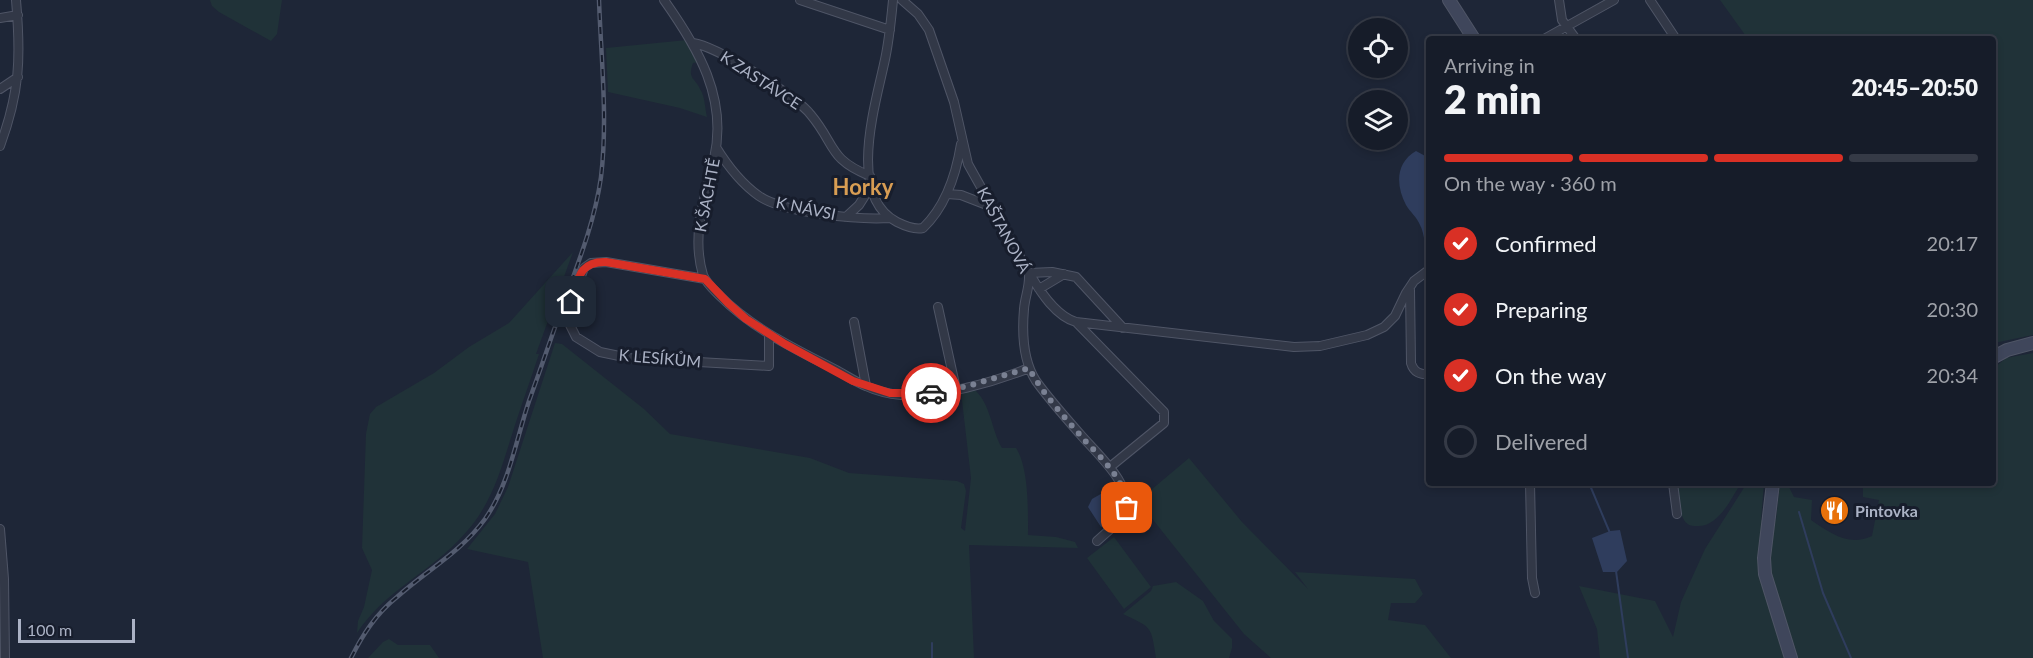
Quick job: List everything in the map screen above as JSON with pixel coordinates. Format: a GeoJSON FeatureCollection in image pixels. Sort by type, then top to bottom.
{"type":"FeatureCollection","features":[{"type":"Feature","properties":{"kind":"street"},"geometry":{"type":"LineString","coordinates":[[0,146],[10,116],[18,77],[20,52],[16,0]]}},
{"type":"Feature","properties":{"kind":"street","name":"K ŠACHTĚ"},"geometry":{"type":"LineString","coordinates":[[664,0],[693,43],[707,74],[714,97],[717,125],[716,147],[698,236],[705,279]]}},
{"type":"Feature","properties":{"kind":"street"},"geometry":{"type":"LineString","coordinates":[[800,0],[890,30]]}},
{"type":"Feature","properties":{"kind":"street"},"geometry":{"type":"LineString","coordinates":[[890,218],[879,207],[871,186],[870,176],[872,117],[885,62],[893,0]]}},
{"type":"Feature","properties":{"kind":"street","name":"KAŠTANOVÁ"},"geometry":{"type":"LineString","coordinates":[[902,0],[924,21],[933,38],[954,102],[968,164],[1029,273],[1030,287],[1024,312],[1025,348],[1029,368],[1043,390],[1110,467],[1124,490],[1127,512],[1097,541]]}},
{"type":"Feature","properties":{"kind":"street"},"geometry":{"type":"LineString","coordinates":[[1449,0],[1472,36]]}},
{"type":"Feature","properties":{"kind":"street"},"geometry":{"type":"LineString","coordinates":[[1558,0],[1560,14],[1574,36]]}},
{"type":"Feature","properties":{"kind":"street"},"geometry":{"type":"LineString","coordinates":[[1549,36],[1614,0]]}},
{"type":"Feature","properties":{"kind":"street"},"geometry":{"type":"LineString","coordinates":[[1650,0],[1674,36]]}},
{"type":"Feature","properties":{"kind":"street"},"geometry":{"type":"LineString","coordinates":[[0,18],[18,15]]}},
{"type":"Feature","properties":{"kind":"street","name":"K ZASTÁVCE"},"geometry":{"type":"LineString","coordinates":[[693,43],[709,47],[732,59],[793,99],[812,115],[841,160],[855,171],[870,176]]}},
{"type":"Feature","properties":{"kind":"street"},"geometry":{"type":"LineString","coordinates":[[0,89],[18,77]]}},
{"type":"Feature","properties":{"kind":"street","name":"K NÁVSI"},"geometry":{"type":"LineString","coordinates":[[716,147],[746,185],[765,199],[819,213],[874,219],[890,218],[910,228],[923,228],[947,194],[955,176],[962,141]]}},
{"type":"Feature","properties":{"kind":"street","name":"K NÁVSI"},"geometry":{"type":"LineString","coordinates":[[846,217],[859,205],[871,186]]}},
{"type":"Feature","properties":{"kind":"street"},"geometry":{"type":"LineString","coordinates":[[947,194],[971,198],[993,208]]}},
{"type":"Feature","properties":{"kind":"street","name":"K LESÍKŮM"},"geometry":{"type":"LineString","coordinates":[[705,279],[606,262],[591,263],[584,268],[579,278],[568,312],[570,325],[576,337],[600,352],[619,356],[769,366],[769,334]]}},
{"type":"Feature","properties":{"kind":"street"},"geometry":{"type":"LineString","coordinates":[[1076,322],[1294,347],[1320,346],[1384,327],[1395,316],[1414,281],[1426,272]]}},
{"type":"Feature","properties":{"kind":"street"},"geometry":{"type":"LineString","coordinates":[[1029,273],[1064,274],[1081,280],[1123,328]]}},
{"type":"Feature","properties":{"kind":"street"},"geometry":{"type":"LineString","coordinates":[[1029,273],[1039,289],[1059,311],[1076,322],[1164,411],[1164,423],[1110,467]]}},
{"type":"Feature","properties":{"kind":"street"},"geometry":{"type":"LineString","coordinates":[[1039,289],[1064,274]]}},
{"type":"Feature","properties":{"kind":"street"},"geometry":{"type":"LineString","coordinates":[[705,279],[736,310],[769,334],[866,386],[900,395],[920,394],[956,389],[1029,368]]}},
{"type":"Feature","properties":{"kind":"street"},"geometry":{"type":"LineString","coordinates":[[1410,287],[1411,363],[1415,372],[1426,375]]}},
{"type":"Feature","properties":{"kind":"street"},"geometry":{"type":"LineString","coordinates":[[938,307],[956,389]]}},
{"type":"Feature","properties":{"kind":"street"},"geometry":{"type":"LineString","coordinates":[[854,322],[866,386]]}},
{"type":"Feature","properties":{"kind":"street"},"geometry":{"type":"LineString","coordinates":[[1996,356],[2007,350],[2033,343]]}},
{"type":"Feature","properties":{"kind":"street"},"geometry":{"type":"LineString","coordinates":[[1530,486],[1532,578],[1535,593]]}},
{"type":"Feature","properties":{"kind":"street"},"geometry":{"type":"LineString","coordinates":[[1673,486],[1677,514]]}},
{"type":"Feature","properties":{"kind":"street"},"geometry":{"type":"LineString","coordinates":[[1773,486],[1764,558],[1765,574],[1791,658]]}},
{"type":"Feature","properties":{"kind":"street"},"geometry":{"type":"LineString","coordinates":[[0,530],[4,579],[4,658]]}},
{"type":"Feature","properties":{"kind":"shaded area"},"geometry":{"type":"Polygon","coordinates":[[[210,0],[282,0],[277,34],[271,41],[219,12],[212,6],[210,0]]]}},
{"type":"Feature","properties":{"kind":"shaded area"},"geometry":{"type":"Polygon","coordinates":[[[1720,0],[2033,0],[2033,335],[1996,343],[1996,36],[1746,36],[1720,0]]]}},
{"type":"Feature","properties":{"kind":"shaded area"},"geometry":{"type":"Polygon","coordinates":[[[687,40],[698,62],[693,63],[691,75],[703,95],[707,117],[680,108],[608,92],[606,48],[687,40]]]}},
{"type":"Feature","properties":{"kind":"shaded area"},"geometry":{"type":"Polygon","coordinates":[[[573,252],[536,354],[539,354],[499,474],[487,502],[470,528],[458,541],[392,595],[357,633],[358,621],[364,607],[372,570],[362,548],[366,434],[370,414],[376,407],[434,373],[469,347],[509,323],[573,252]]]}},
{"type":"Feature","properties":{"kind":"shaded area"},"geometry":{"type":"Polygon","coordinates":[[[555,343],[562,344],[644,409],[670,434],[810,458],[849,473],[957,481],[964,484],[966,491],[961,528],[965,531],[971,478],[961,392],[975,390],[988,410],[1002,448],[1016,448],[1020,456],[1027,490],[1028,535],[1056,537],[1075,542],[1078,548],[969,545],[974,658],[543,658],[528,562],[467,549],[495,514],[508,487],[555,343]]]}},
{"type":"Feature","properties":{"kind":"shaded area"},"geometry":{"type":"Polygon","coordinates":[[[2033,353],[2033,658],[1600,658],[1597,629],[1579,586],[1655,601],[1673,637],[1681,602],[1705,549],[1745,486],[1764,486],[1761,520],[1776,520],[1780,486],[1788,486],[1794,497],[1812,500],[1811,520],[1833,534],[1855,540],[1872,536],[1879,500],[1863,497],[1863,486],[1996,486],[1996,366],[2006,358],[2033,353]]]}},
{"type":"Feature","properties":{"kind":"shaded area"},"geometry":{"type":"Polygon","coordinates":[[[1189,458],[1242,522],[1308,589],[1295,572],[1415,579],[1423,594],[1415,603],[1391,603],[1388,620],[1425,625],[1451,658],[1271,658],[1244,634],[1138,501],[1189,458]]]}},
{"type":"Feature","properties":{"kind":"shaded area"},"geometry":{"type":"Polygon","coordinates":[[[1676,486],[1739,486],[1723,511],[1704,525],[1696,526],[1685,522],[1678,502],[1676,486]]]}},
{"type":"Feature","properties":{"kind":"shaded area"},"geometry":{"type":"Polygon","coordinates":[[[1114,537],[1151,587],[1124,609],[1087,558],[1114,537]]]}},
{"type":"Feature","properties":{"kind":"shaded area"},"geometry":{"type":"Polygon","coordinates":[[[1176,582],[1203,601],[1214,621],[1232,639],[1229,658],[1156,658],[1151,633],[1145,625],[1123,614],[1151,591],[1153,586],[1176,582]]]}},
{"type":"Feature","properties":{"kind":"shaded area"},"geometry":{"type":"Polygon","coordinates":[[[389,639],[398,645],[430,645],[439,658],[368,658],[383,642],[389,639]]]}},
{"type":"Feature","properties":{"kind":"water"},"geometry":{"type":"Polygon","coordinates":[[[1416,151],[1426,156],[1426,249],[1422,229],[1406,205],[1400,190],[1399,175],[1409,156],[1416,151]]]}},
{"type":"Feature","properties":{"kind":"water"},"geometry":{"type":"Polygon","coordinates":[[[1106,491],[1120,499],[1123,514],[1118,520],[1101,527],[1088,507],[1092,499],[1106,491]]]}},
{"type":"Feature","properties":{"kind":"water"},"geometry":{"type":"Polygon","coordinates":[[[1620,530],[1627,561],[1617,572],[1603,572],[1592,538],[1620,530]]]}},
{"type":"Feature","properties":{"kind":"waterway"},"geometry":{"type":"LineString","coordinates":[[1590,486],[1610,533]]}},
{"type":"Feature","properties":{"kind":"waterway"},"geometry":{"type":"LineString","coordinates":[[1799,512],[1823,593],[1851,658]]}},
{"type":"Feature","properties":{"kind":"waterway"},"geometry":{"type":"LineString","coordinates":[[1616,571],[1628,658]]}},
{"type":"Feature","properties":{"kind":"waterway"},"geometry":{"type":"LineString","coordinates":[[932,643],[932,658]]}},
{"type":"Feature","properties":{"kind":"railway"},"geometry":{"type":"LineString","coordinates":[[351,658],[376,617],[408,587],[454,552],[475,531],[493,506],[506,477],[529,401],[595,209],[601,177],[604,133],[599,0]]}},
{"type":"Feature","properties":{"kind":"way so far"},"geometry":{"type":"LineString","coordinates":[[931,393],[968,386],[1029,368],[1043,390],[1114,474],[1124,490],[1127,508]]}},
{"type":"Feature","properties":{"kind":"place","name":"Pintovka"},"geometry":{"type":"Point","coordinates":[1834,511]}},
{"type":"Feature","properties":{"kind":"district","name":"Horky"},"geometry":{"type":"Point","coordinates":[863,187]}},
{"type":"Feature","properties":{"kind":"route"},"geometry":{"type":"LineString","coordinates":[[571,302],[581,271],[595,262],[705,279],[746,319],[785,344],[853,381],[876,390],[900,395],[931,393]]}}]}
